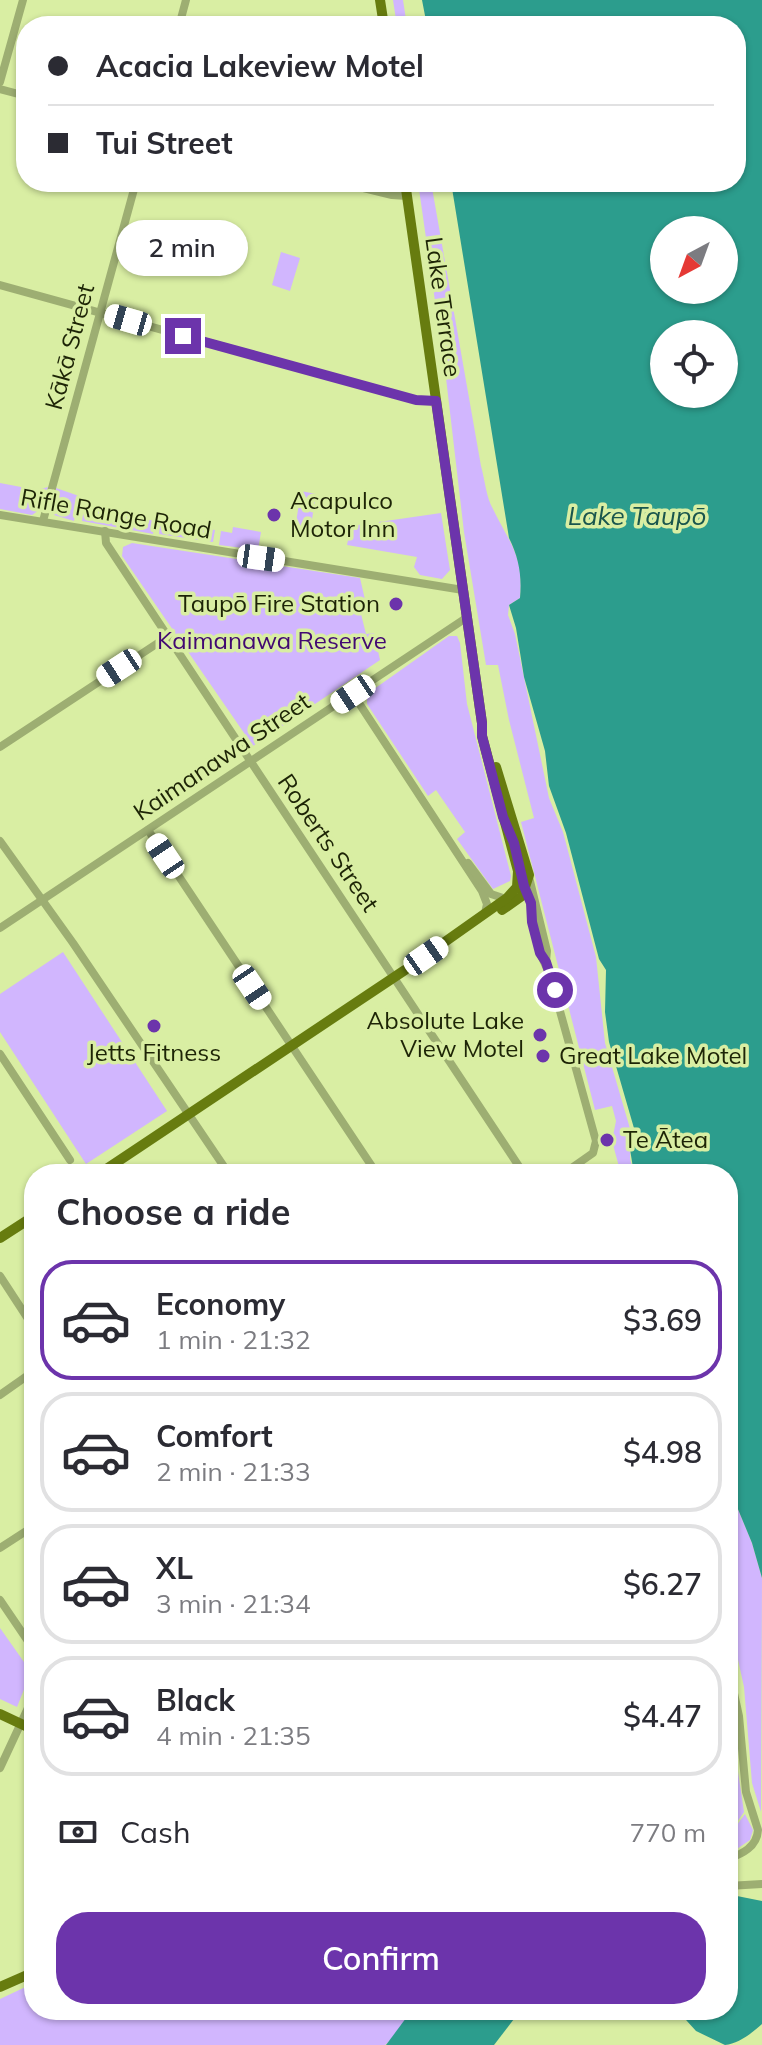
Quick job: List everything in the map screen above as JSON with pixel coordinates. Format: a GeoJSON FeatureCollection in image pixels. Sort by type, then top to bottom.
{"type":"FeatureCollection","features":[{"type":"Feature","properties":{"kind":"main road","name":"Lake Terrace"},"geometry":{"type":"LineString","coordinates":[[406,192],[482,723],[529,875],[526,891]]}},
{"type":"Feature","properties":{"kind":"main road","name":"Lake Terrace"},"geometry":{"type":"LineString","coordinates":[[482,723],[482,736],[519,881],[508,902]]}},
{"type":"Feature","properties":{"kind":"main road"},"geometry":{"type":"LineString","coordinates":[[114,1164],[526,891]]}},
{"type":"Feature","properties":{"kind":"main road"},"geometry":{"type":"LineString","coordinates":[[472,925],[485,913],[508,902]]}},
{"type":"Feature","properties":{"kind":"main road"},"geometry":{"type":"LineString","coordinates":[[0,1238],[24,1222]]}},
{"type":"Feature","properties":{"kind":"main road"},"geometry":{"type":"LineString","coordinates":[[0,1714],[24,1725]]}},
{"type":"Feature","properties":{"kind":"main road"},"geometry":{"type":"LineString","coordinates":[[1,1988],[24,1977]]}},
{"type":"Feature","properties":{"kind":"street"},"geometry":{"type":"LineString","coordinates":[[0,82],[16,25]]}},
{"type":"Feature","properties":{"kind":"street","name":"Kākā Street"},"geometry":{"type":"LineString","coordinates":[[43,521],[133,192]]}},
{"type":"Feature","properties":{"kind":"street"},"geometry":{"type":"LineString","coordinates":[[378,192],[407,196]]}},
{"type":"Feature","properties":{"kind":"street"},"geometry":{"type":"LineString","coordinates":[[0,285],[416,400],[436,401]]}},
{"type":"Feature","properties":{"kind":"street","name":"Rifle Range Road"},"geometry":{"type":"LineString","coordinates":[[0,515],[463,590]]}},
{"type":"Feature","properties":{"kind":"street","name":"Roberts Street"},"geometry":{"type":"LineString","coordinates":[[105,531],[106,543],[167,637],[517,1164]]}},
{"type":"Feature","properties":{"kind":"street","name":"Kaimanawa Street"},"geometry":{"type":"LineString","coordinates":[[0,928],[466,618]]}},
{"type":"Feature","properties":{"kind":"street"},"geometry":{"type":"LineString","coordinates":[[0,747],[167,637]]}},
{"type":"Feature","properties":{"kind":"street"},"geometry":{"type":"LineString","coordinates":[[353,694],[461,857],[491,894],[521,904],[531,914]]}},
{"type":"Feature","properties":{"kind":"street","name":"Lake Terrace"},"geometry":{"type":"LineString","coordinates":[[503,817],[514,843],[531,903],[540,953],[546,962],[596,1141],[593,1153],[577,1164]]}},
{"type":"Feature","properties":{"kind":"street"},"geometry":{"type":"LineString","coordinates":[[148,830],[370,1164]]}},
{"type":"Feature","properties":{"kind":"street"},"geometry":{"type":"LineString","coordinates":[[0,841],[222,1164]]}},
{"type":"Feature","properties":{"kind":"street"},"geometry":{"type":"LineString","coordinates":[[461,857],[486,898],[485,913]]}},
{"type":"Feature","properties":{"kind":"street","name":"Lake Terrace"},"geometry":{"type":"LineString","coordinates":[[529,875],[547,951],[546,962]]}},
{"type":"Feature","properties":{"kind":"street"},"geometry":{"type":"LineString","coordinates":[[0,1054],[70,1160]]}},
{"type":"Feature","properties":{"kind":"street"},"geometry":{"type":"LineString","coordinates":[[0,1276],[24,1313]]}},
{"type":"Feature","properties":{"kind":"street"},"geometry":{"type":"LineString","coordinates":[[0,1395],[24,1378]]}},
{"type":"Feature","properties":{"kind":"street"},"geometry":{"type":"LineString","coordinates":[[0,1548],[24,1532]]}},
{"type":"Feature","properties":{"kind":"street"},"geometry":{"type":"LineString","coordinates":[[0,1600],[24,1635]]}},
{"type":"Feature","properties":{"kind":"street"},"geometry":{"type":"LineString","coordinates":[[738,1711],[746,1792],[760,1838],[738,1855]]}},
{"type":"Feature","properties":{"kind":"street"},"geometry":{"type":"LineString","coordinates":[[0,1768],[24,1717]]}},
{"type":"Feature","properties":{"kind":"street"},"geometry":{"type":"LineString","coordinates":[[738,1885],[762,1884]]}},
{"type":"Feature","properties":{"kind":"green space"},"geometry":{"type":"Polygon","coordinates":[[[393,0],[403,0],[405,16],[395,16],[393,0]]]}},
{"type":"Feature","properties":{"kind":"green space"},"geometry":{"type":"Polygon","coordinates":[[[419,192],[433,192],[486,488],[518,561],[520,598],[509,605],[508,615],[515,634],[549,798],[563,832],[596,957],[605,1043],[631,1132],[631,1164],[618,1164],[612,1141],[616,1121],[612,1106],[595,1110],[521,822],[534,818],[498,665],[486,665],[464,532],[419,192]]]}},
{"type":"Feature","properties":{"kind":"green space"},"geometry":{"type":"Polygon","coordinates":[[[281,252],[300,258],[290,291],[272,285],[281,252]]]}},
{"type":"Feature","properties":{"kind":"green space"},"geometry":{"type":"Polygon","coordinates":[[[0,483],[37,490],[48,487],[42,508],[32,515],[0,509],[0,483]]]}},
{"type":"Feature","properties":{"kind":"green space"},"geometry":{"type":"Polygon","coordinates":[[[56,488],[79,496],[74,521],[54,515],[52,509],[56,488]]]}},
{"type":"Feature","properties":{"kind":"green space"},"geometry":{"type":"Polygon","coordinates":[[[301,491],[316,494],[310,532],[295,529],[301,491]]]}},
{"type":"Feature","properties":{"kind":"green space"},"geometry":{"type":"Polygon","coordinates":[[[84,508],[155,521],[153,534],[82,521],[84,508]]]}},
{"type":"Feature","properties":{"kind":"green space"},"geometry":{"type":"Polygon","coordinates":[[[441,513],[450,570],[442,579],[420,575],[414,567],[417,557],[347,545],[351,526],[441,513]]]}},
{"type":"Feature","properties":{"kind":"green space"},"geometry":{"type":"Polygon","coordinates":[[[160,522],[166,523],[166,529],[202,534],[203,528],[215,530],[213,542],[159,534],[160,522]]]}},
{"type":"Feature","properties":{"kind":"green space"},"geometry":{"type":"Polygon","coordinates":[[[233,527],[261,532],[258,550],[219,545],[221,531],[232,533],[233,527]]]}},
{"type":"Feature","properties":{"kind":"green space","name":"Kaimanawa Reserve"},"geometry":{"type":"Polygon","coordinates":[[[132,543],[360,578],[366,604],[359,606],[366,634],[374,633],[380,660],[253,746],[122,556],[123,547],[132,543]]]}},
{"type":"Feature","properties":{"kind":"green space"},"geometry":{"type":"Polygon","coordinates":[[[449,636],[457,636],[460,643],[467,704],[511,876],[510,881],[493,889],[457,839],[465,832],[436,790],[428,796],[367,704],[367,694],[449,636]]]}},
{"type":"Feature","properties":{"kind":"green space"},"geometry":{"type":"Polygon","coordinates":[[[63,952],[167,1111],[86,1164],[0,1032],[0,994],[63,952]]]}},
{"type":"Feature","properties":{"kind":"green space"},"geometry":{"type":"Polygon","coordinates":[[[738,1509],[762,1578],[761,1812],[752,1783],[744,1687],[738,1660],[738,1509]]]}},
{"type":"Feature","properties":{"kind":"green space"},"geometry":{"type":"Polygon","coordinates":[[[0,1628],[24,1662],[24,1690],[17,1707],[0,1699],[0,1628]]]}},
{"type":"Feature","properties":{"kind":"green space"},"geometry":{"type":"Polygon","coordinates":[[[738,1772],[744,1812],[738,1821],[738,1772]]]}},
{"type":"Feature","properties":{"kind":"green space"},"geometry":{"type":"Polygon","coordinates":[[[745,1814],[753,1830],[750,1840],[738,1848],[738,1823],[745,1814]]]}},
{"type":"Feature","properties":{"kind":"green space"},"geometry":{"type":"Polygon","coordinates":[[[24,1988],[24,2020],[408,2020],[385,2045],[0,2045],[0,1999],[24,1988]]]}},
{"type":"Feature","properties":{"kind":"water","name":"Lake Taupō"},"geometry":{"type":"Polygon","coordinates":[[[422,0],[762,0],[762,1578],[738,1509],[738,1164],[632,1164],[629,1143],[638,1142],[609,1042],[605,1012],[606,970],[599,959],[566,833],[549,786],[545,751],[524,677],[509,605],[520,598],[520,575],[509,538],[453,192],[746,192],[746,16],[425,16],[422,0]]]}},
{"type":"Feature","properties":{"kind":"water"},"geometry":{"type":"Polygon","coordinates":[[[738,1896],[762,1901],[762,2024],[740,2040],[725,2045],[696,2031],[686,2020],[738,2020],[738,1896]]]}},
{"type":"Feature","properties":{"kind":"water"},"geometry":{"type":"Polygon","coordinates":[[[405,2020],[513,2020],[494,2045],[386,2045],[405,2020]]]}},
{"type":"Feature","properties":{"kind":"place","name":"Acapulco Motor Inn"},"geometry":{"type":"Point","coordinates":[274,515]}},
{"type":"Feature","properties":{"kind":"place","name":"Taupō Fire Station"},"geometry":{"type":"Point","coordinates":[396,604]}},
{"type":"Feature","properties":{"kind":"place","name":"Jetts Fitness"},"geometry":{"type":"Point","coordinates":[154,1026]}},
{"type":"Feature","properties":{"kind":"place","name":"Absolute Lake View Motel"},"geometry":{"type":"Point","coordinates":[540,1035]}},
{"type":"Feature","properties":{"kind":"place","name":"Great Lake Motel"},"geometry":{"type":"Point","coordinates":[543,1056]}},
{"type":"Feature","properties":{"kind":"place","name":"Te Ātea"},"geometry":{"type":"Point","coordinates":[607,1140]}},
{"type":"Feature","properties":{"kind":"route"},"geometry":{"type":"LineString","coordinates":[[183,336],[416,400],[436,401],[482,736],[503,817],[514,843],[531,903],[540,953],[555,990]]}}]}
